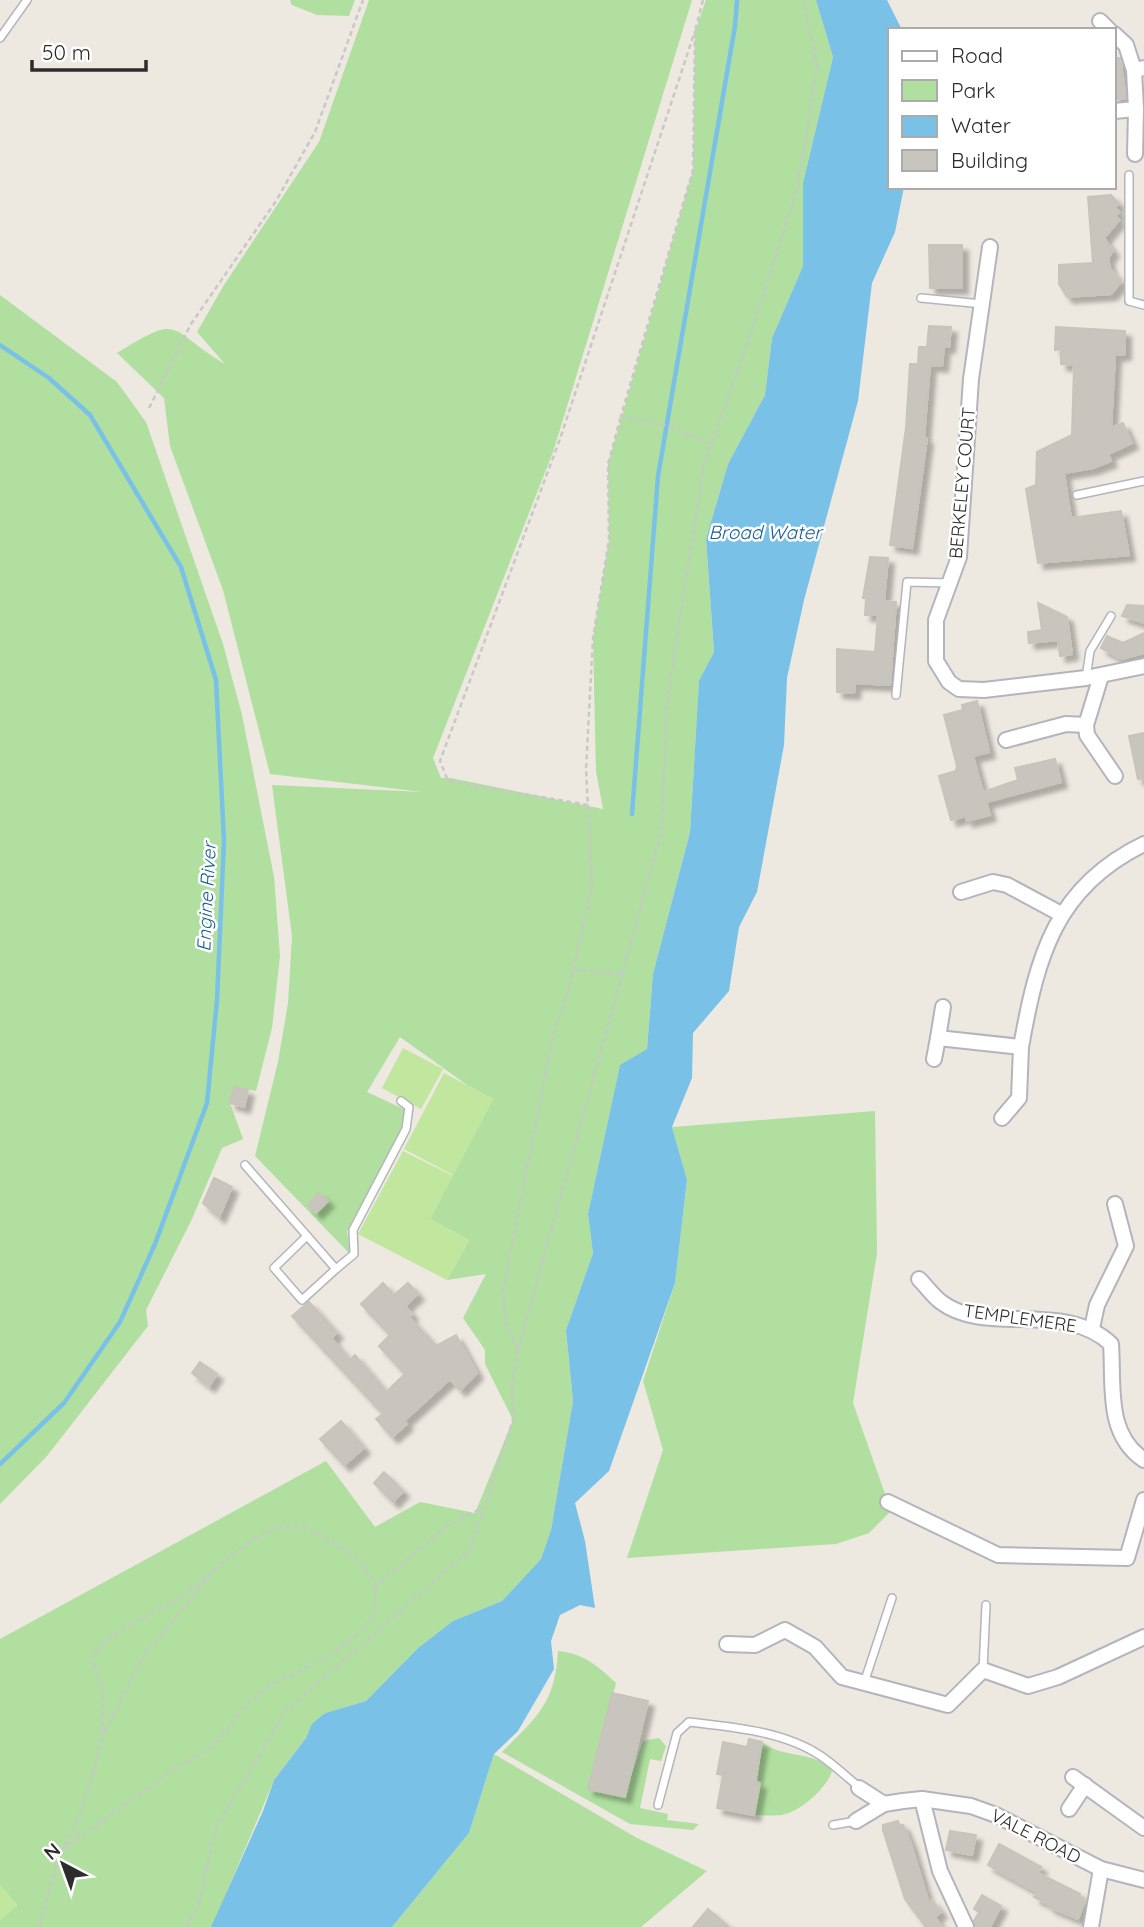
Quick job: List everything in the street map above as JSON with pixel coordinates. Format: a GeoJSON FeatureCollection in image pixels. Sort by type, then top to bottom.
{"type":"FeatureCollection","features":[{"type":"Feature","properties":{"kind":"street"},"geometry":{"type":"LineString","coordinates":[[1116,36],[1126,45],[1139,69],[1135,154]]}},
{"type":"Feature","properties":{"kind":"street"},"geometry":{"type":"LineString","coordinates":[[1116,111],[1136,109]]}},
{"type":"Feature","properties":{"kind":"street","name":"BERKELEY COURT"},"geometry":{"type":"LineString","coordinates":[[990,247],[971,379],[959,557],[936,620],[936,661],[942,673],[959,689],[984,690],[1094,677],[1144,666]]}},
{"type":"Feature","properties":{"kind":"street"},"geometry":{"type":"LineString","coordinates":[[1094,677],[1086,725],[1087,735],[1115,776]]}},
{"type":"Feature","properties":{"kind":"street"},"geometry":{"type":"LineString","coordinates":[[1006,740],[1066,724],[1086,725]]}},
{"type":"Feature","properties":{"kind":"street"},"geometry":{"type":"LineString","coordinates":[[1002,1118],[1019,1098],[1021,1047],[1032,986],[1045,945],[1061,914],[1083,885],[1110,862],[1144,845]]}},
{"type":"Feature","properties":{"kind":"street"},"geometry":{"type":"LineString","coordinates":[[961,892],[993,881],[1007,885],[1061,914]]}},
{"type":"Feature","properties":{"kind":"street"},"geometry":{"type":"LineString","coordinates":[[934,1059],[943,1007]]}},
{"type":"Feature","properties":{"kind":"street"},"geometry":{"type":"LineString","coordinates":[[938,1038],[1021,1047]]}},
{"type":"Feature","properties":{"kind":"street","name":"TEMPLEMERE"},"geometry":{"type":"LineString","coordinates":[[1092,1328],[1097,1305],[1126,1246],[1115,1204]]}},
{"type":"Feature","properties":{"kind":"street","name":"TEMPLEMERE"},"geometry":{"type":"LineString","coordinates":[[919,1279],[942,1304],[974,1315],[1038,1319],[1092,1328],[1111,1344],[1114,1411],[1118,1431],[1144,1460]]}},
{"type":"Feature","properties":{"kind":"street"},"geometry":{"type":"LineString","coordinates":[[888,1502],[998,1555],[1127,1558],[1144,1500]]}},
{"type":"Feature","properties":{"kind":"street"},"geometry":{"type":"LineString","coordinates":[[727,1644],[755,1645],[785,1630],[815,1647],[842,1677],[948,1705],[983,1670],[1028,1685],[1058,1676],[1144,1637]]}},
{"type":"Feature","properties":{"kind":"street"},"geometry":{"type":"LineString","coordinates":[[1069,1809],[1079,1781],[1144,1828]]}},
{"type":"Feature","properties":{"kind":"street"},"geometry":{"type":"LineString","coordinates":[[859,1788],[884,1804]]}},
{"type":"Feature","properties":{"kind":"street"},"geometry":{"type":"LineString","coordinates":[[922,1799],[940,1871],[966,1927]]}},
{"type":"Feature","properties":{"kind":"street","name":"VALE ROAD"},"geometry":{"type":"LineString","coordinates":[[856,1821],[884,1804],[922,1799],[971,1806],[996,1815],[1101,1869],[1144,1880]]}},
{"type":"Feature","properties":{"kind":"street"},"geometry":{"type":"LineString","coordinates":[[1091,1927],[1101,1869]]}},
{"type":"Feature","properties":{"kind":"lane"},"geometry":{"type":"LineString","coordinates":[[0,38],[27,0]]}},
{"type":"Feature","properties":{"kind":"lane"},"geometry":{"type":"LineString","coordinates":[[1129,175],[1129,301],[1144,305]]}},
{"type":"Feature","properties":{"kind":"lane"},"geometry":{"type":"LineString","coordinates":[[921,298],[982,304]]}},
{"type":"Feature","properties":{"kind":"lane"},"geometry":{"type":"LineString","coordinates":[[1077,495],[1144,481]]}},
{"type":"Feature","properties":{"kind":"lane"},"geometry":{"type":"LineString","coordinates":[[896,695],[907,582],[950,583]]}},
{"type":"Feature","properties":{"kind":"lane"},"geometry":{"type":"LineString","coordinates":[[1094,677],[1090,651],[1111,616]]}},
{"type":"Feature","properties":{"kind":"lane"},"geometry":{"type":"LineString","coordinates":[[307,1236],[274,1268],[302,1300],[354,1254],[353,1230],[405,1129],[409,1107],[401,1101]]}},
{"type":"Feature","properties":{"kind":"lane"},"geometry":{"type":"LineString","coordinates":[[245,1165],[336,1269]]}},
{"type":"Feature","properties":{"kind":"lane"},"geometry":{"type":"LineString","coordinates":[[864,1684],[891,1598]]}},
{"type":"Feature","properties":{"kind":"lane"},"geometry":{"type":"LineString","coordinates":[[983,1670],[986,1605]]}},
{"type":"Feature","properties":{"kind":"lane"},"geometry":{"type":"LineString","coordinates":[[657,1805],[677,1733],[689,1722],[736,1727],[788,1741],[820,1755],[859,1788]]}},
{"type":"Feature","properties":{"kind":"lane"},"geometry":{"type":"LineString","coordinates":[[833,1825],[856,1821]]}},
{"type":"Feature","properties":{"kind":"path"},"geometry":{"type":"LineString","coordinates":[[149,408],[191,324],[276,201],[315,132],[363,0]]}},
{"type":"Feature","properties":{"kind":"path"},"geometry":{"type":"LineString","coordinates":[[588,805],[449,781],[440,761],[560,439],[703,0]]}},
{"type":"Feature","properties":{"kind":"path"},"geometry":{"type":"LineString","coordinates":[[187,1927],[200,1905],[215,1829],[286,1711],[470,1550],[513,1420],[512,1384],[518,1350],[662,830],[667,702],[704,463],[743,357],[795,196],[817,65],[803,0]]}},
{"type":"Feature","properties":{"kind":"path"},"geometry":{"type":"LineString","coordinates":[[518,1350],[506,1322],[503,1290],[553,1035],[574,970],[592,886],[586,769],[593,638],[609,540],[608,464],[693,170],[695,31]]}},
{"type":"Feature","properties":{"kind":"path"},"geometry":{"type":"LineString","coordinates":[[621,416],[668,426],[711,443]]}},
{"type":"Feature","properties":{"kind":"path"},"geometry":{"type":"LineString","coordinates":[[574,970],[624,974]]}},
{"type":"Feature","properties":{"kind":"path"},"geometry":{"type":"LineString","coordinates":[[376,1586],[444,1528],[482,1508]]}},
{"type":"Feature","properties":{"kind":"path"},"geometry":{"type":"LineString","coordinates":[[60,1852],[171,1771],[213,1747],[249,1702],[269,1686],[326,1658],[355,1637],[374,1616],[376,1586],[358,1556],[303,1527],[272,1529],[222,1559],[187,1592],[102,1643],[92,1656],[103,1693],[102,1735]]}},
{"type":"Feature","properties":{"kind":"path"},"geometry":{"type":"LineString","coordinates":[[39,1927],[60,1852],[76,1826],[102,1735],[143,1657],[222,1559]]}},
{"type":"Feature","properties":{"kind":"green space"},"geometry":{"type":"Polygon","coordinates":[[[290,0],[355,0],[349,16],[317,15],[292,5],[290,0]]]}},
{"type":"Feature","properties":{"kind":"green space"},"geometry":{"type":"Polygon","coordinates":[[[369,0],[692,0],[553,452],[433,758],[441,778],[603,809],[596,771],[593,638],[609,540],[608,464],[693,170],[695,31],[706,0],[816,0],[833,57],[803,183],[803,266],[772,338],[765,395],[728,464],[706,539],[714,652],[699,682],[690,832],[653,974],[647,1049],[620,1066],[588,1214],[593,1253],[566,1330],[573,1401],[551,1530],[541,1559],[502,1601],[453,1621],[418,1648],[366,1701],[325,1713],[274,1780],[212,1927],[0,1927],[0,1920],[17,1905],[0,1885],[0,1639],[326,1461],[375,1527],[420,1502],[475,1513],[513,1420],[485,1364],[485,1350],[463,1318],[486,1274],[447,1280],[469,1240],[430,1219],[493,1099],[467,1085],[400,1037],[367,1092],[412,1113],[347,1231],[350,1254],[255,1156],[278,1062],[288,1003],[292,936],[272,785],[423,792],[270,774],[223,590],[170,446],[164,398],[117,353],[154,332],[165,329],[183,335],[225,364],[197,332],[224,285],[319,142],[369,0]]]}},
{"type":"Feature","properties":{"kind":"green space"},"geometry":{"type":"Polygon","coordinates":[[[0,295],[117,382],[146,422],[223,644],[242,715],[274,877],[280,956],[272,1028],[256,1091],[235,1087],[230,1103],[243,1139],[222,1148],[192,1219],[146,1310],[148,1326],[47,1456],[0,1504],[0,295]]]}},
{"type":"Feature","properties":{"kind":"green space"},"geometry":{"type":"Polygon","coordinates":[[[403,1048],[443,1069],[421,1109],[382,1088],[403,1048]]]}},
{"type":"Feature","properties":{"kind":"green space"},"geometry":{"type":"Polygon","coordinates":[[[444,1073],[493,1099],[453,1175],[404,1149],[444,1073]]]}},
{"type":"Feature","properties":{"kind":"green space"},"geometry":{"type":"Polygon","coordinates":[[[875,1111],[877,1253],[853,1403],[891,1511],[869,1533],[836,1544],[627,1558],[663,1450],[643,1381],[675,1283],[687,1180],[672,1127],[875,1111]]]}},
{"type":"Feature","properties":{"kind":"green space"},"geometry":{"type":"Polygon","coordinates":[[[403,1151],[453,1176],[430,1219],[469,1240],[447,1280],[358,1234],[403,1151]]]}},
{"type":"Feature","properties":{"kind":"green space"},"geometry":{"type":"Polygon","coordinates":[[[558,1651],[575,1654],[590,1661],[616,1683],[588,1789],[624,1797],[643,1741],[659,1738],[666,1746],[661,1761],[650,1759],[640,1808],[668,1814],[667,1820],[699,1824],[693,1830],[630,1824],[502,1752],[542,1708],[553,1684],[558,1651]]]}},
{"type":"Feature","properties":{"kind":"green space"},"geometry":{"type":"Polygon","coordinates":[[[762,1742],[771,1748],[825,1764],[832,1771],[825,1785],[804,1804],[789,1813],[754,1815],[762,1742]]]}},
{"type":"Feature","properties":{"kind":"green space"},"geometry":{"type":"Polygon","coordinates":[[[494,1754],[637,1838],[707,1871],[641,1927],[392,1927],[469,1833],[494,1754]]]}},
{"type":"Feature","properties":{"kind":"green space"},"geometry":{"type":"Polygon","coordinates":[[[0,1885],[17,1905],[0,1920],[0,1885]]]}},
{"type":"Feature","properties":{"kind":"water","name":"Broad Water"},"geometry":{"type":"Polygon","coordinates":[[[816,0],[887,0],[901,28],[888,28],[888,189],[904,189],[895,232],[872,283],[858,401],[804,600],[787,678],[784,745],[757,892],[739,927],[729,991],[693,1033],[692,1078],[672,1127],[687,1180],[675,1283],[609,1471],[575,1503],[585,1541],[595,1608],[580,1605],[560,1615],[551,1641],[554,1669],[518,1731],[494,1754],[469,1833],[392,1927],[211,1927],[263,1811],[274,1780],[306,1738],[312,1724],[325,1713],[366,1701],[418,1648],[453,1621],[502,1601],[541,1559],[551,1530],[573,1401],[566,1330],[593,1253],[588,1214],[620,1065],[647,1049],[653,974],[690,832],[699,681],[714,652],[706,539],[728,464],[765,395],[772,338],[803,266],[803,183],[833,57],[816,0]]]}},
{"type":"Feature","properties":{"kind":"building"},"geometry":{"type":"Polygon","coordinates":[[[1120,58],[1126,98],[1116,99],[1116,59],[1120,58]]]}},
{"type":"Feature","properties":{"kind":"building"},"geometry":{"type":"Polygon","coordinates":[[[1111,195],[1119,204],[1114,207],[1119,212],[1115,216],[1119,220],[1104,238],[1113,251],[1108,258],[1110,268],[1121,282],[1111,294],[1067,297],[1059,284],[1059,265],[1093,263],[1088,197],[1111,195]]]}},
{"type":"Feature","properties":{"kind":"building"},"geometry":{"type":"Polygon","coordinates":[[[929,245],[962,245],[962,288],[930,288],[929,245]]]}},
{"type":"Feature","properties":{"kind":"building"},"geometry":{"type":"Polygon","coordinates":[[[929,326],[951,327],[949,347],[944,346],[942,366],[930,365],[924,438],[927,438],[912,548],[890,545],[906,428],[910,364],[918,364],[919,347],[927,347],[929,326]]]}},
{"type":"Feature","properties":{"kind":"building"},"geometry":{"type":"Polygon","coordinates":[[[1056,327],[1125,331],[1125,354],[1115,355],[1111,428],[1123,423],[1132,443],[1108,454],[1111,461],[1093,468],[1064,473],[1071,518],[1121,511],[1129,555],[1038,563],[1026,489],[1036,485],[1037,452],[1072,435],[1074,365],[1061,364],[1061,349],[1055,350],[1056,327]]]}},
{"type":"Feature","properties":{"kind":"building"},"geometry":{"type":"Polygon","coordinates":[[[870,557],[888,558],[884,601],[896,602],[890,685],[855,683],[854,693],[837,692],[837,649],[875,652],[878,615],[865,615],[866,598],[863,598],[870,557]]]}},
{"type":"Feature","properties":{"kind":"building"},"geometry":{"type":"Polygon","coordinates":[[[1038,603],[1067,617],[1072,654],[1060,656],[1058,640],[1029,643],[1028,632],[1042,630],[1038,603]]]}},
{"type":"Feature","properties":{"kind":"building"},"geometry":{"type":"Polygon","coordinates":[[[1127,605],[1144,606],[1144,623],[1122,616],[1127,605]]]}},
{"type":"Feature","properties":{"kind":"building"},"geometry":{"type":"Polygon","coordinates":[[[1144,633],[1144,653],[1122,659],[1101,648],[1107,636],[1123,643],[1144,633]]]}},
{"type":"Feature","properties":{"kind":"building"},"geometry":{"type":"Polygon","coordinates":[[[977,701],[989,752],[973,756],[983,792],[1018,780],[1015,768],[1055,759],[1061,782],[986,802],[990,815],[967,821],[966,816],[951,820],[939,776],[956,771],[957,766],[944,715],[963,710],[962,705],[977,701]]]}},
{"type":"Feature","properties":{"kind":"building"},"geometry":{"type":"Polygon","coordinates":[[[1144,733],[1144,778],[1138,779],[1129,736],[1144,733]]]}},
{"type":"Feature","properties":{"kind":"building"},"geometry":{"type":"Polygon","coordinates":[[[234,1087],[248,1090],[244,1107],[230,1103],[234,1087]]]}},
{"type":"Feature","properties":{"kind":"building"},"geometry":{"type":"Polygon","coordinates":[[[214,1178],[232,1187],[219,1217],[203,1203],[214,1178]]]}},
{"type":"Feature","properties":{"kind":"building"},"geometry":{"type":"Polygon","coordinates":[[[319,1193],[328,1201],[316,1213],[308,1205],[319,1193]]]}},
{"type":"Feature","properties":{"kind":"building"},"geometry":{"type":"Polygon","coordinates":[[[383,1283],[394,1295],[408,1283],[418,1294],[405,1306],[412,1314],[409,1317],[436,1346],[456,1335],[477,1373],[460,1390],[450,1379],[404,1421],[407,1424],[392,1437],[376,1419],[383,1414],[292,1316],[309,1302],[337,1333],[331,1338],[350,1360],[355,1355],[386,1392],[405,1374],[379,1346],[390,1335],[361,1304],[383,1283]]]}},
{"type":"Feature","properties":{"kind":"building"},"geometry":{"type":"Polygon","coordinates":[[[200,1362],[217,1374],[209,1386],[192,1373],[200,1362]]]}},
{"type":"Feature","properties":{"kind":"building"},"geometry":{"type":"Polygon","coordinates":[[[341,1421],[364,1448],[344,1465],[320,1439],[341,1421]]]}},
{"type":"Feature","properties":{"kind":"building"},"geometry":{"type":"Polygon","coordinates":[[[384,1472],[403,1491],[393,1502],[374,1483],[384,1472]]]}},
{"type":"Feature","properties":{"kind":"building"},"geometry":{"type":"Polygon","coordinates":[[[612,1693],[648,1701],[625,1797],[588,1789],[612,1693]]]}},
{"type":"Feature","properties":{"kind":"building"},"geometry":{"type":"Polygon","coordinates":[[[749,1739],[762,1742],[755,1782],[760,1783],[754,1815],[717,1808],[723,1775],[717,1774],[723,1742],[747,1747],[749,1739]]]}},
{"type":"Feature","properties":{"kind":"building"},"geometry":{"type":"Polygon","coordinates":[[[898,1821],[900,1826],[903,1825],[911,1844],[929,1903],[932,1900],[941,1912],[935,1917],[942,1927],[926,1927],[905,1899],[883,1830],[883,1825],[898,1821]]]}},
{"type":"Feature","properties":{"kind":"building"},"geometry":{"type":"Polygon","coordinates":[[[950,1831],[976,1835],[972,1855],[946,1850],[950,1831]]]}},
{"type":"Feature","properties":{"kind":"building"},"geometry":{"type":"Polygon","coordinates":[[[999,1844],[1041,1867],[1038,1873],[1080,1894],[1078,1898],[1085,1901],[1078,1919],[1049,1907],[1050,1905],[1034,1897],[1037,1892],[988,1865],[999,1844]]]}},
{"type":"Feature","properties":{"kind":"building"},"geometry":{"type":"Polygon","coordinates":[[[982,1895],[1001,1906],[990,1927],[976,1927],[974,1921],[979,1912],[974,1909],[982,1895]]]}},
{"type":"Feature","properties":{"kind":"building"},"geometry":{"type":"Polygon","coordinates":[[[708,1909],[729,1927],[693,1927],[708,1909]]]}},
{"type":"Feature","properties":{"kind":"waterway"},"geometry":{"type":"LineString","coordinates":[[632,814],[658,476],[735,26],[737,0]]}},
{"type":"Feature","properties":{"kind":"waterway","name":"Engine River"},"geometry":{"type":"LineString","coordinates":[[0,345],[49,378],[90,415],[181,567],[216,680],[224,841],[217,1000],[207,1103],[155,1244],[120,1322],[64,1403],[0,1464]]}}]}
